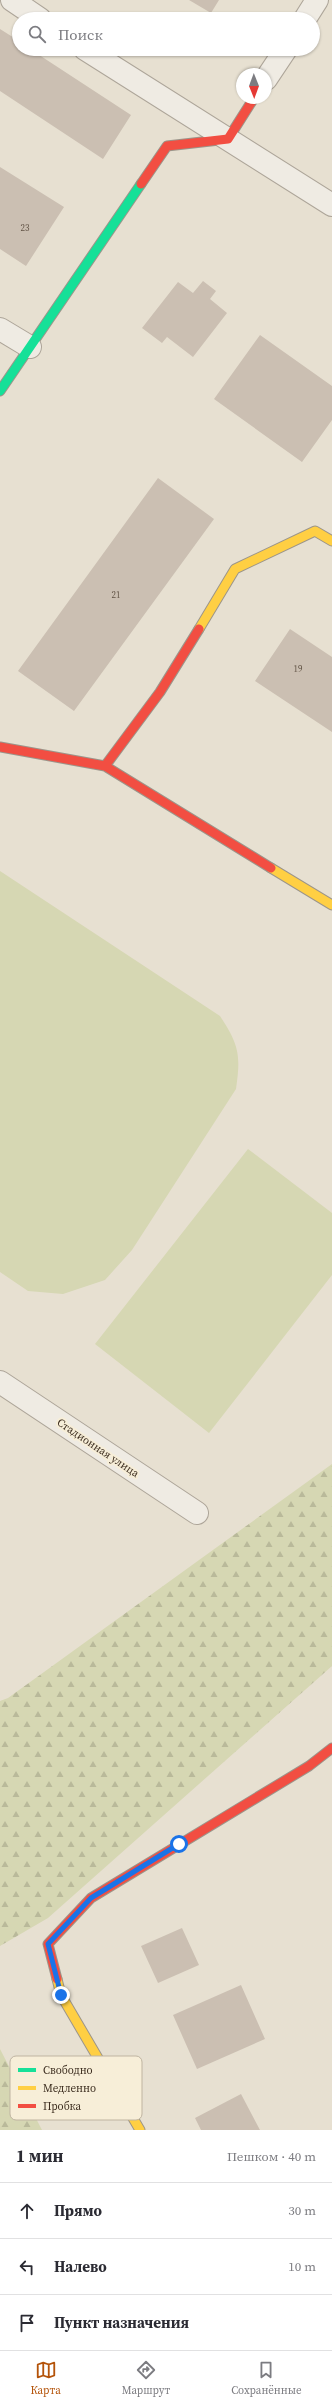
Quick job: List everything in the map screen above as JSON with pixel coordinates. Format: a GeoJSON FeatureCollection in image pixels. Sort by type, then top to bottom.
{"type":"FeatureCollection","features":[{"type":"Feature","properties":{"kind":"street"},"geometry":{"type":"LineString","coordinates":[[12,0],[30,12]]}},
{"type":"Feature","properties":{"kind":"street"},"geometry":{"type":"LineString","coordinates":[[309,12],[317,0]]}},
{"type":"Feature","properties":{"kind":"street"},"geometry":{"type":"LineString","coordinates":[[96,56],[332,205]]}},
{"type":"Feature","properties":{"kind":"street"},"geometry":{"type":"LineString","coordinates":[[272,71],[281,56]]}},
{"type":"Feature","properties":{"kind":"street"},"geometry":{"type":"LineString","coordinates":[[228,139],[250,104]]}},
{"type":"Feature","properties":{"kind":"street"},"geometry":{"type":"LineString","coordinates":[[0,391],[167,146],[228,139]]}},
{"type":"Feature","properties":{"kind":"street"},"geometry":{"type":"LineString","coordinates":[[0,329],[30,347]]}},
{"type":"Feature","properties":{"kind":"street"},"geometry":{"type":"LineString","coordinates":[[105,766],[160,692],[234,569],[315,531],[332,541]]}},
{"type":"Feature","properties":{"kind":"street"},"geometry":{"type":"LineString","coordinates":[[0,747],[105,766],[332,905]]}},
{"type":"Feature","properties":{"kind":"street","name":"Стадионная улица"},"geometry":{"type":"LineString","coordinates":[[0,1382],[197,1513]]}},
{"type":"Feature","properties":{"kind":"street"},"geometry":{"type":"LineString","coordinates":[[97,2056],[61,1995],[48,1944],[91,1898],[309,1766],[332,1748]]}},
{"type":"Feature","properties":{"kind":"street"},"geometry":{"type":"LineString","coordinates":[[134,2120],[140,2130]]}},
{"type":"Feature","properties":{"kind":"green space"},"geometry":{"type":"Polygon","coordinates":[[[0,871],[220,1016],[235,1043],[237,1051],[238,1067],[236,1089],[132,1250],[105,1280],[63,1294],[28,1291],[0,1272],[0,871]]]}},
{"type":"Feature","properties":{"kind":"green space"},"geometry":{"type":"Polygon","coordinates":[[[248,1149],[332,1213],[332,1275],[209,1433],[95,1344],[248,1149]]]}},
{"type":"Feature","properties":{"kind":"green space"},"geometry":{"type":"Polygon","coordinates":[[[332,1464],[332,1666],[48,1918],[0,1946],[0,1701],[8,1698],[332,1464]]]}},
{"type":"Feature","properties":{"kind":"green space"},"geometry":{"type":"Polygon","coordinates":[[[0,2049],[10,2068],[10,2120],[37,2120],[42,2130],[0,2130],[0,2049]]]}},
{"type":"Feature","properties":{"kind":"building"},"geometry":{"type":"Polygon","coordinates":[[[189,0],[219,0],[212,12],[189,0]]]}},
{"type":"Feature","properties":{"kind":"building"},"geometry":{"type":"Polygon","coordinates":[[[0,29],[12,37],[12,56],[41,56],[131,115],[103,159],[0,91],[0,29]]]}},
{"type":"Feature","properties":{"kind":"building"},"geometry":{"type":"Polygon","coordinates":[[[0,167],[64,207],[26,266],[0,249],[0,167]]]}},
{"type":"Feature","properties":{"kind":"building"},"geometry":{"type":"Polygon","coordinates":[[[203,281],[216,291],[210,299],[227,313],[193,357],[167,337],[162,343],[142,328],[178,282],[193,293],[203,281]]]}},
{"type":"Feature","properties":{"kind":"building"},"geometry":{"type":"Polygon","coordinates":[[[260,335],[332,386],[332,420],[302,462],[214,399],[260,335]]]}},
{"type":"Feature","properties":{"kind":"building"},"geometry":{"type":"Polygon","coordinates":[[[158,478],[214,519],[74,711],[18,671],[158,478]]]}},
{"type":"Feature","properties":{"kind":"building"},"geometry":{"type":"Polygon","coordinates":[[[290,629],[332,657],[332,732],[255,681],[290,629]]]}},
{"type":"Feature","properties":{"kind":"building"},"geometry":{"type":"Polygon","coordinates":[[[182,1928],[199,1965],[158,1983],[141,1946],[182,1928]]]}},
{"type":"Feature","properties":{"kind":"building"},"geometry":{"type":"Polygon","coordinates":[[[241,1985],[265,2039],[197,2069],[173,2015],[241,1985]]]}},
{"type":"Feature","properties":{"kind":"building"},"geometry":{"type":"Polygon","coordinates":[[[241,2094],[260,2130],[201,2130],[195,2118],[241,2094]]]}},
{"type":"Feature","properties":{"kind":"traffic: fast"},"geometry":{"type":"LineString","coordinates":[[0,391],[141,184]]}},
{"type":"Feature","properties":{"kind":"traffic: slow"},"geometry":{"type":"LineString","coordinates":[[199,629],[235,569],[315,531],[332,541]]}},
{"type":"Feature","properties":{"kind":"traffic: slow"},"geometry":{"type":"LineString","coordinates":[[271,868],[332,905]]}},
{"type":"Feature","properties":{"kind":"traffic: slow"},"geometry":{"type":"LineString","coordinates":[[57,1979],[61,1995],[97,2056]]}},
{"type":"Feature","properties":{"kind":"traffic: slow"},"geometry":{"type":"LineString","coordinates":[[134,2120],[140,2130]]}},
{"type":"Feature","properties":{"kind":"traffic: jam"},"geometry":{"type":"LineString","coordinates":[[141,184],[167,146],[228,139],[250,104]]}},
{"type":"Feature","properties":{"kind":"traffic: jam"},"geometry":{"type":"LineString","coordinates":[[105,766],[160,692],[199,629]]}},
{"type":"Feature","properties":{"kind":"traffic: jam"},"geometry":{"type":"LineString","coordinates":[[0,747],[105,766],[271,868]]}},
{"type":"Feature","properties":{"kind":"traffic: jam"},"geometry":{"type":"LineString","coordinates":[[57,1979],[48,1944],[91,1898],[309,1766],[332,1748]]}},
{"type":"Feature","properties":{"kind":"route"},"geometry":{"type":"LineString","coordinates":[[61,1995],[48,1944],[91,1898],[179,1844]]}}]}
